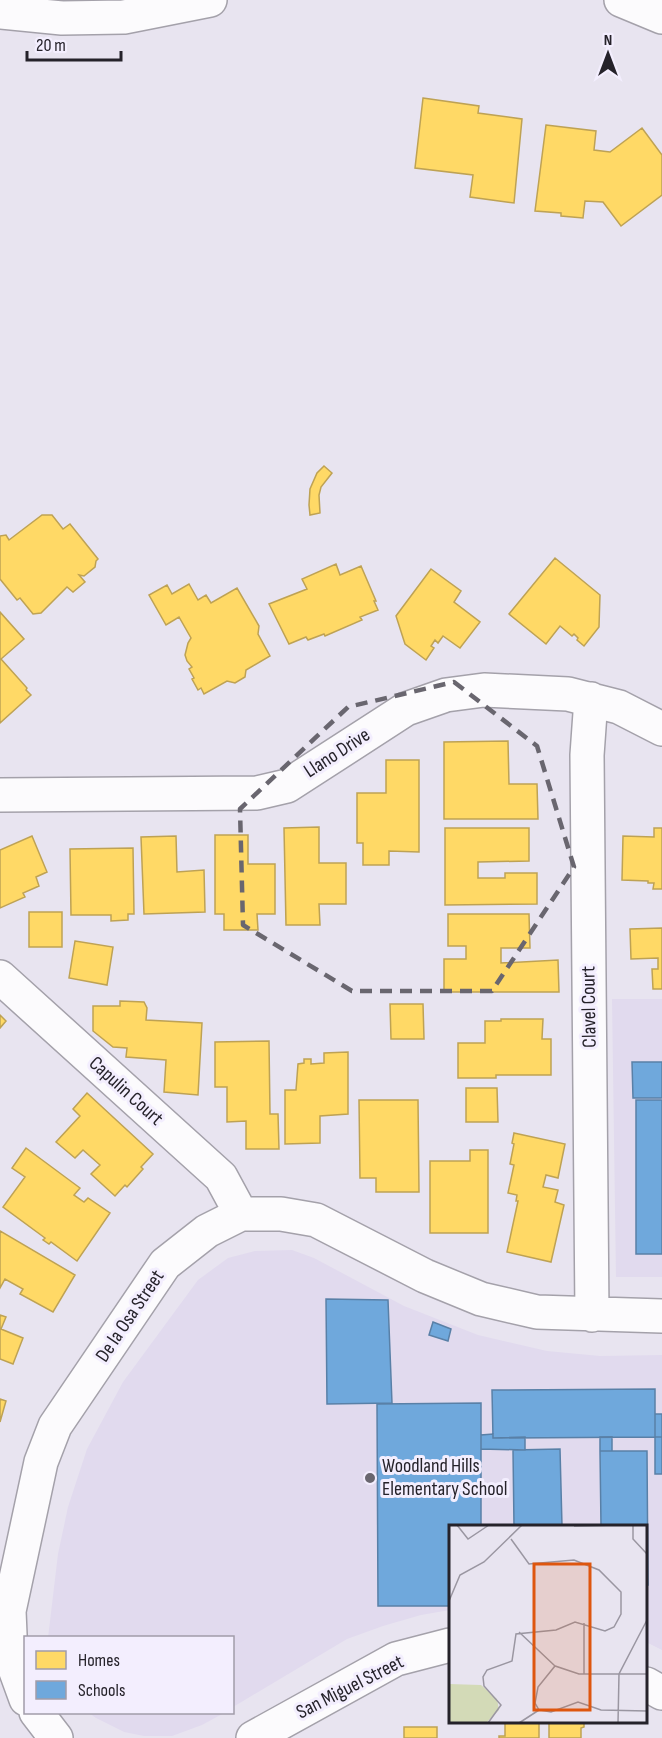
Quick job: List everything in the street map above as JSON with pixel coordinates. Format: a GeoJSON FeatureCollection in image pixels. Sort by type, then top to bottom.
{"type":"FeatureCollection","features":[{"type":"Feature","properties":{"kind":"street"},"geometry":{"type":"LineString","coordinates":[[0,12],[62,18],[124,17],[210,0]]}},
{"type":"Feature","properties":{"kind":"street"},"geometry":{"type":"LineString","coordinates":[[621,0],[662,17]]}},
{"type":"Feature","properties":{"kind":"street","name":"Llano Drive"},"geometry":{"type":"LineString","coordinates":[[0,795],[257,793],[287,786],[406,709],[446,695],[484,690],[568,694],[591,699],[619,707],[662,729]]}},
{"type":"Feature","properties":{"kind":"street","name":"Clavel Court"},"geometry":{"type":"LineString","coordinates":[[591,699],[587,766],[592,1315]]}},
{"type":"Feature","properties":{"kind":"street","name":"Capulin Court"},"geometry":{"type":"LineString","coordinates":[[0,977],[221,1177],[241,1215]]}},
{"type":"Feature","properties":{"kind":"street","name":"De la Osa Street"},"geometry":{"type":"LineString","coordinates":[[24,1694],[11,1658],[9,1611],[41,1462],[55,1426],[165,1264],[207,1231],[241,1215],[281,1214],[315,1220],[425,1276],[480,1299],[537,1312],[662,1316]]}},
{"type":"Feature","properties":{"kind":"street","name":"San Miguel Street"},"geometry":{"type":"LineString","coordinates":[[253,1738],[396,1659],[449,1645]]}},
{"type":"Feature","properties":{"kind":"street"},"geometry":{"type":"LineString","coordinates":[[647,1685],[662,1693]]}},
{"type":"Feature","properties":{"kind":"street"},"geometry":{"type":"LineString","coordinates":[[37,1714],[56,1738]]}},
{"type":"Feature","properties":{"kind":"highlighted area"},"geometry":{"type":"Polygon","coordinates":[[[454,682],[537,746],[574,867],[492,991],[352,991],[243,925],[240,809],[348,707],[454,682]]]}},
{"type":"Feature","properties":{"kind":"shaded area"},"geometry":{"type":"Polygon","coordinates":[[[612,999],[662,999],[662,1277],[616,1277],[612,999]]]}},
{"type":"Feature","properties":{"kind":"shaded area","name":"Woodland Hills Elementary School"},"geometry":{"type":"Polygon","coordinates":[[[292,1250],[314,1258],[404,1306],[478,1335],[547,1351],[600,1356],[662,1355],[662,1650],[647,1642],[647,1525],[449,1525],[449,1610],[421,1615],[347,1639],[234,1706],[234,1636],[48,1636],[58,1554],[68,1507],[87,1449],[123,1382],[198,1280],[228,1258],[255,1251],[292,1250]]]}},
{"type":"Feature","properties":{"kind":"shaded area"},"geometry":{"type":"Polygon","coordinates":[[[90,1714],[222,1714],[202,1725],[172,1736],[144,1736],[124,1732],[90,1714]]]}},
{"type":"Feature","properties":{"kind":"building: Homes"},"geometry":{"type":"Polygon","coordinates":[[[423,98],[479,106],[478,113],[522,119],[514,203],[470,197],[473,175],[415,168],[423,98]]]}},
{"type":"Feature","properties":{"kind":"building: Homes"},"geometry":{"type":"Polygon","coordinates":[[[546,125],[596,131],[594,150],[610,152],[642,128],[662,155],[662,195],[621,226],[603,202],[585,201],[583,218],[535,211],[546,125]]]}},
{"type":"Feature","properties":{"kind":"building: Homes"},"geometry":{"type":"Polygon","coordinates":[[[324,466],[332,473],[321,487],[320,513],[310,515],[310,489],[317,473],[324,466]]]}},
{"type":"Feature","properties":{"kind":"building: Homes"},"geometry":{"type":"Polygon","coordinates":[[[42,515],[52,515],[63,529],[70,524],[98,559],[95,567],[84,576],[79,575],[85,582],[73,592],[67,587],[41,613],[33,614],[20,598],[17,600],[0,579],[0,536],[6,535],[9,540],[42,515]]]}},
{"type":"Feature","properties":{"kind":"building: Homes"},"geometry":{"type":"Polygon","coordinates":[[[555,558],[600,595],[599,627],[584,646],[574,634],[572,636],[560,626],[546,644],[509,614],[555,558]]]}},
{"type":"Feature","properties":{"kind":"building: Homes"},"geometry":{"type":"Polygon","coordinates":[[[336,564],[340,575],[361,566],[378,610],[360,617],[362,620],[325,636],[324,634],[308,640],[306,637],[289,644],[269,604],[307,589],[302,579],[336,564]]]}},
{"type":"Feature","properties":{"kind":"building: Homes"},"geometry":{"type":"Polygon","coordinates":[[[431,569],[461,591],[454,602],[480,622],[460,648],[443,636],[438,643],[435,640],[431,646],[434,648],[426,660],[405,644],[396,616],[431,569]]]}},
{"type":"Feature","properties":{"kind":"building: Homes"},"geometry":{"type":"Polygon","coordinates":[[[189,584],[198,600],[206,595],[211,603],[237,588],[259,626],[258,634],[270,656],[246,670],[245,677],[235,683],[227,681],[204,694],[201,688],[198,690],[192,679],[194,678],[189,669],[192,667],[185,655],[191,638],[179,617],[166,625],[149,595],[167,585],[172,594],[189,584]]]}},
{"type":"Feature","properties":{"kind":"building: Homes"},"geometry":{"type":"Polygon","coordinates":[[[0,612],[24,639],[1,659],[31,695],[0,723],[0,612]]]}},
{"type":"Feature","properties":{"kind":"building: Homes"},"geometry":{"type":"Polygon","coordinates":[[[508,741],[509,784],[537,784],[538,819],[444,819],[444,742],[508,741]]]}},
{"type":"Feature","properties":{"kind":"building: Homes"},"geometry":{"type":"Polygon","coordinates":[[[386,760],[419,760],[419,852],[389,851],[389,865],[363,865],[363,843],[357,843],[357,793],[386,793],[386,760]]]}},
{"type":"Feature","properties":{"kind":"building: Homes"},"geometry":{"type":"Polygon","coordinates":[[[319,827],[319,863],[346,863],[346,904],[319,904],[320,925],[286,925],[284,828],[319,827]]]}},
{"type":"Feature","properties":{"kind":"building: Homes"},"geometry":{"type":"Polygon","coordinates":[[[445,828],[529,828],[529,861],[478,862],[478,878],[505,878],[505,873],[537,873],[537,904],[445,905],[445,828]]]}},
{"type":"Feature","properties":{"kind":"building: Homes"},"geometry":{"type":"Polygon","coordinates":[[[654,828],[662,828],[662,889],[653,889],[654,883],[648,883],[648,881],[622,880],[623,836],[654,837],[654,828]]]}},
{"type":"Feature","properties":{"kind":"building: Homes"},"geometry":{"type":"Polygon","coordinates":[[[215,835],[248,835],[248,864],[275,864],[275,914],[257,914],[258,930],[224,930],[224,914],[215,914],[215,835]]]}},
{"type":"Feature","properties":{"kind":"building: Homes"},"geometry":{"type":"Polygon","coordinates":[[[32,836],[47,872],[36,877],[39,886],[23,893],[25,897],[0,908],[0,850],[32,836]]]}},
{"type":"Feature","properties":{"kind":"building: Homes"},"geometry":{"type":"Polygon","coordinates":[[[176,836],[177,872],[204,870],[205,912],[144,914],[141,837],[176,836]]]}},
{"type":"Feature","properties":{"kind":"building: Homes"},"geometry":{"type":"Polygon","coordinates":[[[133,848],[134,914],[128,914],[128,920],[111,921],[111,915],[71,915],[70,849],[133,848]]]}},
{"type":"Feature","properties":{"kind":"building: Homes"},"geometry":{"type":"Polygon","coordinates":[[[29,912],[62,912],[62,947],[29,947],[29,912]]]}},
{"type":"Feature","properties":{"kind":"building: Homes"},"geometry":{"type":"Polygon","coordinates":[[[448,914],[529,914],[530,948],[501,948],[501,963],[558,960],[559,992],[444,992],[444,959],[466,959],[466,946],[448,946],[448,914]]]}},
{"type":"Feature","properties":{"kind":"building: Homes"},"geometry":{"type":"Polygon","coordinates":[[[662,928],[662,989],[653,989],[652,969],[658,969],[658,958],[631,959],[630,929],[662,928]]]}},
{"type":"Feature","properties":{"kind":"building: Homes"},"geometry":{"type":"Polygon","coordinates":[[[75,941],[113,947],[107,985],[69,978],[75,941]]]}},
{"type":"Feature","properties":{"kind":"building: Homes"},"geometry":{"type":"Polygon","coordinates":[[[120,1001],[144,1002],[147,1008],[146,1020],[202,1023],[198,1095],[164,1092],[166,1060],[126,1057],[127,1048],[113,1047],[93,1031],[93,1006],[120,1006],[120,1001]]]}},
{"type":"Feature","properties":{"kind":"building: Homes"},"geometry":{"type":"Polygon","coordinates":[[[390,1004],[423,1004],[424,1039],[391,1039],[390,1004]]]}},
{"type":"Feature","properties":{"kind":"building: Homes"},"geometry":{"type":"Polygon","coordinates":[[[0,1015],[6,1021],[0,1028],[0,1015]]]}},
{"type":"Feature","properties":{"kind":"building: Homes"},"geometry":{"type":"Polygon","coordinates":[[[501,1019],[543,1019],[542,1039],[551,1039],[551,1075],[458,1078],[458,1043],[485,1043],[485,1021],[501,1021],[501,1019]]]}},
{"type":"Feature","properties":{"kind":"building: Homes"},"geometry":{"type":"Polygon","coordinates":[[[269,1041],[270,1114],[278,1114],[279,1149],[246,1149],[246,1121],[227,1122],[227,1087],[215,1087],[215,1042],[269,1041]]]}},
{"type":"Feature","properties":{"kind":"building: Homes"},"geometry":{"type":"Polygon","coordinates":[[[348,1052],[348,1114],[320,1116],[320,1143],[285,1144],[285,1090],[296,1090],[298,1064],[304,1063],[304,1059],[311,1059],[311,1064],[324,1063],[324,1053],[348,1052]]]}},
{"type":"Feature","properties":{"kind":"building: Homes"},"geometry":{"type":"Polygon","coordinates":[[[466,1088],[497,1088],[498,1122],[466,1122],[466,1088]]]}},
{"type":"Feature","properties":{"kind":"building: Homes"},"geometry":{"type":"Polygon","coordinates":[[[87,1093],[153,1154],[127,1187],[125,1185],[115,1196],[91,1174],[100,1165],[83,1150],[75,1158],[56,1142],[80,1116],[73,1109],[87,1093]]]}},
{"type":"Feature","properties":{"kind":"building: Homes"},"geometry":{"type":"Polygon","coordinates":[[[359,1100],[418,1100],[419,1192],[376,1192],[376,1178],[360,1178],[359,1100]]]}},
{"type":"Feature","properties":{"kind":"building: Homes"},"geometry":{"type":"Polygon","coordinates":[[[514,1133],[565,1144],[558,1178],[546,1175],[543,1187],[558,1190],[555,1202],[564,1205],[551,1262],[507,1252],[518,1201],[516,1201],[517,1195],[508,1193],[514,1165],[510,1164],[514,1133]]]}},
{"type":"Feature","properties":{"kind":"building: Homes"},"geometry":{"type":"Polygon","coordinates":[[[26,1148],[80,1188],[74,1195],[84,1202],[88,1198],[110,1213],[77,1261],[51,1242],[49,1244],[43,1240],[45,1238],[3,1207],[25,1177],[12,1168],[26,1148]]]}},
{"type":"Feature","properties":{"kind":"building: Homes"},"geometry":{"type":"Polygon","coordinates":[[[470,1150],[488,1150],[488,1233],[430,1233],[430,1161],[470,1161],[470,1150]]]}},
{"type":"Feature","properties":{"kind":"building: Homes"},"geometry":{"type":"Polygon","coordinates":[[[0,1231],[75,1275],[53,1312],[20,1294],[23,1289],[5,1279],[0,1288],[0,1231]]]}},
{"type":"Feature","properties":{"kind":"building: Homes"},"geometry":{"type":"Polygon","coordinates":[[[0,1315],[6,1317],[1,1329],[23,1338],[13,1364],[0,1359],[0,1315]]]}},
{"type":"Feature","properties":{"kind":"building: Homes"},"geometry":{"type":"Polygon","coordinates":[[[0,1399],[6,1401],[0,1422],[0,1399]]]}},
{"type":"Feature","properties":{"kind":"building: Homes"},"geometry":{"type":"Polygon","coordinates":[[[505,1723],[539,1723],[539,1738],[499,1738],[499,1736],[505,1736],[505,1723]]]}},
{"type":"Feature","properties":{"kind":"building: Homes"},"geometry":{"type":"Polygon","coordinates":[[[549,1723],[584,1723],[584,1727],[581,1728],[581,1738],[549,1738],[549,1723]]]}},
{"type":"Feature","properties":{"kind":"building: Homes"},"geometry":{"type":"Polygon","coordinates":[[[404,1727],[437,1727],[437,1738],[404,1738],[404,1727]]]}},
{"type":"Feature","properties":{"kind":"building: Schools"},"geometry":{"type":"Polygon","coordinates":[[[632,1062],[662,1062],[662,1098],[633,1098],[632,1062]]]}},
{"type":"Feature","properties":{"kind":"building: Schools"},"geometry":{"type":"Polygon","coordinates":[[[636,1100],[662,1100],[662,1254],[636,1254],[636,1100]]]}},
{"type":"Feature","properties":{"kind":"building: Schools"},"geometry":{"type":"Polygon","coordinates":[[[326,1299],[388,1300],[392,1403],[327,1404],[326,1299]]]}},
{"type":"Feature","properties":{"kind":"building: Schools"},"geometry":{"type":"Polygon","coordinates":[[[433,1322],[451,1329],[448,1341],[429,1335],[433,1322]]]}},
{"type":"Feature","properties":{"kind":"building: Schools"},"geometry":{"type":"Polygon","coordinates":[[[655,1389],[655,1437],[493,1438],[492,1390],[655,1389]]]}},
{"type":"Feature","properties":{"kind":"building: Schools"},"geometry":{"type":"Polygon","coordinates":[[[481,1403],[481,1525],[449,1525],[449,1606],[378,1606],[377,1404],[481,1403]]]}},
{"type":"Feature","properties":{"kind":"building: Schools"},"geometry":{"type":"Polygon","coordinates":[[[655,1414],[662,1414],[662,1437],[655,1437],[655,1414]]]}},
{"type":"Feature","properties":{"kind":"building: Schools"},"geometry":{"type":"Polygon","coordinates":[[[493,1434],[493,1438],[525,1437],[525,1450],[481,1449],[481,1435],[493,1434]]]}},
{"type":"Feature","properties":{"kind":"building: Schools"},"geometry":{"type":"Polygon","coordinates":[[[600,1437],[612,1437],[612,1451],[600,1451],[600,1437]]]}},
{"type":"Feature","properties":{"kind":"building: Schools"},"geometry":{"type":"Polygon","coordinates":[[[655,1437],[662,1437],[662,1474],[655,1474],[655,1437]]]}},
{"type":"Feature","properties":{"kind":"building: Schools"},"geometry":{"type":"Polygon","coordinates":[[[560,1449],[562,1525],[514,1525],[513,1450],[560,1449]]]}},
{"type":"Feature","properties":{"kind":"building: Schools"},"geometry":{"type":"Polygon","coordinates":[[[600,1451],[647,1451],[648,1585],[647,1525],[601,1525],[600,1451]]]}},
{"type":"Feature","properties":{"kind":"place","name":"Woodland Hills Elementary School"},"geometry":{"type":"Point","coordinates":[370,1478]}}]}
